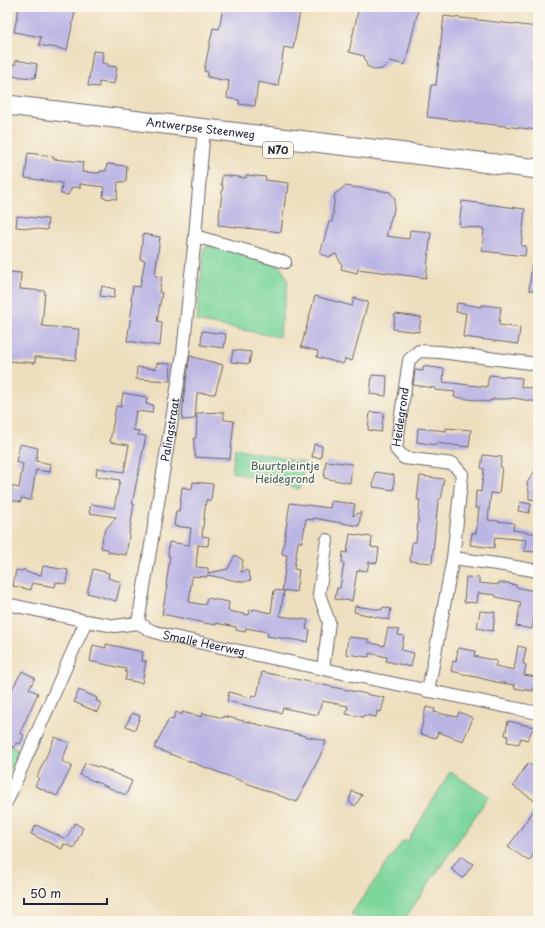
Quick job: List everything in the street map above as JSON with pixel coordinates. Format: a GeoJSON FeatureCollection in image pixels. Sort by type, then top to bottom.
{"type":"FeatureCollection","features":[{"type":"Feature","properties":{"kind":"main road","name":"Antwerpse Steenweg"},"geometry":{"type":"LineString","coordinates":[[7,105],[203,135],[538,181]]}},
{"type":"Feature","properties":{"kind":"main road","name":"Antwerpse Steenweg"},"geometry":{"type":"LineString","coordinates":[[7,118],[203,135],[538,169]]}},
{"type":"Feature","properties":{"kind":"street","name":"Palingstraat"},"geometry":{"type":"LineString","coordinates":[[138,623],[183,353],[195,236],[203,135]]}},
{"type":"Feature","properties":{"kind":"street"},"geometry":{"type":"LineString","coordinates":[[195,236],[285,262]]}},
{"type":"Feature","properties":{"kind":"street","name":"Heidegrond"},"geometry":{"type":"LineString","coordinates":[[428,691],[452,558],[462,474],[453,464],[404,458],[396,449],[409,360],[419,351],[440,352],[538,364]]}},
{"type":"Feature","properties":{"kind":"street"},"geometry":{"type":"LineString","coordinates":[[323,669],[329,622],[319,594],[327,540]]}},
{"type":"Feature","properties":{"kind":"street"},"geometry":{"type":"LineString","coordinates":[[452,558],[538,571]]}},
{"type":"Feature","properties":{"kind":"street"},"geometry":{"type":"LineString","coordinates":[[7,604],[86,621],[120,626],[138,623]]}},
{"type":"Feature","properties":{"kind":"street"},"geometry":{"type":"LineString","coordinates":[[7,801],[86,621]]}},
{"type":"Feature","properties":{"kind":"street","name":"Smalle Heerweg"},"geometry":{"type":"LineString","coordinates":[[138,623],[152,632],[538,713]]}},
{"type":"Feature","properties":{"kind":"green space"},"geometry":{"type":"Polygon","coordinates":[[[212,245],[279,266],[285,274],[288,283],[279,337],[197,321],[204,248],[212,245]]]}},
{"type":"Feature","properties":{"kind":"green space","name":"Buurtpleintje Heidegrond"},"geometry":{"type":"Polygon","coordinates":[[[235,448],[305,463],[299,489],[232,472],[235,448]]]}},
{"type":"Feature","properties":{"kind":"green space"},"geometry":{"type":"Polygon","coordinates":[[[7,746],[19,750],[7,776],[7,746]]]}},
{"type":"Feature","properties":{"kind":"green space"},"geometry":{"type":"Polygon","coordinates":[[[450,772],[489,796],[403,921],[362,921],[351,914],[403,841],[408,841],[450,772]]]}},
{"type":"Feature","properties":{"kind":"building"},"geometry":{"type":"Polygon","coordinates":[[[19,7],[76,7],[67,50],[39,45],[41,37],[14,32],[19,7]]]}},
{"type":"Feature","properties":{"kind":"building"},"geometry":{"type":"Polygon","coordinates":[[[223,7],[301,7],[293,49],[284,47],[278,86],[258,82],[255,106],[239,104],[239,100],[227,98],[229,81],[207,77],[208,72],[204,71],[213,28],[219,29],[223,7]]]}},
{"type":"Feature","properties":{"kind":"building"},"geometry":{"type":"Polygon","coordinates":[[[359,7],[419,7],[405,65],[390,61],[382,69],[374,70],[367,66],[364,56],[349,52],[359,7]]]}},
{"type":"Feature","properties":{"kind":"building"},"geometry":{"type":"Polygon","coordinates":[[[444,16],[538,27],[535,59],[538,59],[538,130],[427,117],[431,85],[436,85],[444,16]]]}},
{"type":"Feature","properties":{"kind":"building"},"geometry":{"type":"Polygon","coordinates":[[[93,51],[103,52],[102,63],[108,64],[108,66],[117,67],[114,84],[99,82],[99,87],[88,86],[93,51]]]}},
{"type":"Feature","properties":{"kind":"building"},"geometry":{"type":"Polygon","coordinates":[[[16,60],[37,64],[35,78],[10,76],[12,64],[15,65],[16,60]]]}},
{"type":"Feature","properties":{"kind":"building"},"geometry":{"type":"Polygon","coordinates":[[[28,153],[53,156],[53,159],[83,162],[82,172],[100,173],[100,171],[106,171],[107,164],[127,166],[126,182],[118,182],[117,199],[103,198],[104,187],[80,184],[80,188],[72,187],[68,195],[61,194],[62,183],[25,178],[28,153]]]}},
{"type":"Feature","properties":{"kind":"building"},"geometry":{"type":"Polygon","coordinates":[[[222,175],[246,178],[246,175],[266,177],[265,180],[289,183],[288,193],[286,193],[281,232],[218,225],[223,185],[221,185],[222,175]]]}},
{"type":"Feature","properties":{"kind":"building"},"geometry":{"type":"Polygon","coordinates":[[[345,186],[390,192],[395,199],[393,215],[386,236],[409,239],[410,230],[431,232],[426,278],[358,269],[357,273],[341,269],[342,265],[336,254],[330,257],[320,254],[329,222],[332,222],[335,194],[345,186]]]}},
{"type":"Feature","properties":{"kind":"building"},"geometry":{"type":"Polygon","coordinates":[[[462,201],[525,209],[521,246],[526,246],[525,256],[482,251],[484,229],[459,226],[462,201]]]}},
{"type":"Feature","properties":{"kind":"building"},"geometry":{"type":"Polygon","coordinates":[[[17,216],[48,219],[47,230],[16,227],[17,216]]]}},
{"type":"Feature","properties":{"kind":"building"},"geometry":{"type":"Polygon","coordinates":[[[143,234],[160,237],[155,276],[162,277],[159,292],[162,293],[157,321],[162,322],[160,346],[127,341],[133,301],[131,300],[133,286],[140,287],[145,260],[140,259],[143,234]]]}},
{"type":"Feature","properties":{"kind":"building"},"geometry":{"type":"Polygon","coordinates":[[[532,264],[538,264],[538,291],[529,290],[532,264]]]}},
{"type":"Feature","properties":{"kind":"building"},"geometry":{"type":"Polygon","coordinates":[[[10,272],[21,273],[20,289],[45,291],[42,326],[79,329],[76,360],[35,357],[35,363],[7,361],[7,304],[10,272]]]}},
{"type":"Feature","properties":{"kind":"building"},"geometry":{"type":"Polygon","coordinates":[[[102,286],[115,289],[114,298],[100,296],[102,286]]]}},
{"type":"Feature","properties":{"kind":"building"},"geometry":{"type":"Polygon","coordinates":[[[315,296],[352,306],[354,298],[368,302],[352,361],[345,359],[343,364],[317,357],[318,351],[301,347],[315,296]]]}},
{"type":"Feature","properties":{"kind":"building"},"geometry":{"type":"Polygon","coordinates":[[[457,303],[481,307],[481,305],[501,307],[499,325],[520,328],[518,344],[463,337],[466,313],[456,312],[457,303]]]}},
{"type":"Feature","properties":{"kind":"building"},"geometry":{"type":"Polygon","coordinates":[[[395,314],[421,317],[419,332],[393,329],[395,314]]]}},
{"type":"Feature","properties":{"kind":"building"},"geometry":{"type":"Polygon","coordinates":[[[202,331],[226,334],[224,348],[201,345],[202,331]]]}},
{"type":"Feature","properties":{"kind":"building"},"geometry":{"type":"Polygon","coordinates":[[[233,350],[251,352],[249,364],[231,362],[233,350]]]}},
{"type":"Feature","properties":{"kind":"building"},"geometry":{"type":"Polygon","coordinates":[[[190,356],[223,365],[215,394],[197,393],[195,419],[182,420],[184,394],[190,356]]]}},
{"type":"Feature","properties":{"kind":"building"},"geometry":{"type":"Polygon","coordinates":[[[157,363],[171,364],[170,381],[136,379],[137,367],[156,369],[157,363]]]}},
{"type":"Feature","properties":{"kind":"building"},"geometry":{"type":"Polygon","coordinates":[[[423,366],[444,369],[443,382],[487,387],[489,375],[522,378],[521,387],[538,389],[538,402],[513,398],[493,399],[493,401],[490,400],[489,402],[454,397],[455,392],[435,390],[435,388],[413,385],[415,370],[423,371],[423,366]]]}},
{"type":"Feature","properties":{"kind":"building"},"geometry":{"type":"Polygon","coordinates":[[[372,375],[387,376],[386,396],[370,394],[372,375]]]}},
{"type":"Feature","properties":{"kind":"building"},"geometry":{"type":"Polygon","coordinates":[[[123,393],[147,397],[146,404],[153,405],[152,413],[136,411],[133,430],[139,431],[138,435],[146,436],[132,504],[134,504],[126,555],[108,552],[108,549],[101,548],[103,535],[116,517],[89,513],[91,504],[114,508],[120,480],[96,476],[97,468],[124,472],[129,445],[110,442],[116,406],[121,407],[123,393]]]}},
{"type":"Feature","properties":{"kind":"building"},"geometry":{"type":"Polygon","coordinates":[[[224,412],[224,420],[234,421],[230,459],[195,457],[194,438],[196,438],[197,413],[224,412]]]}},
{"type":"Feature","properties":{"kind":"building"},"geometry":{"type":"Polygon","coordinates":[[[370,412],[384,413],[381,432],[368,430],[370,412]]]}},
{"type":"Feature","properties":{"kind":"building"},"geometry":{"type":"Polygon","coordinates":[[[418,428],[446,431],[446,428],[471,430],[469,447],[417,442],[418,428]]]}},
{"type":"Feature","properties":{"kind":"building"},"geometry":{"type":"Polygon","coordinates":[[[20,444],[38,448],[36,461],[51,464],[50,472],[36,470],[31,500],[21,498],[21,502],[10,500],[12,486],[19,488],[23,464],[16,462],[20,444]]]}},
{"type":"Feature","properties":{"kind":"building"},"geometry":{"type":"Polygon","coordinates":[[[314,444],[322,446],[321,458],[312,457],[314,444]]]}},
{"type":"Feature","properties":{"kind":"building"},"geometry":{"type":"Polygon","coordinates":[[[483,455],[502,457],[500,466],[502,467],[499,494],[491,493],[488,520],[514,523],[513,530],[538,534],[538,550],[534,550],[534,552],[524,551],[526,540],[495,537],[494,548],[470,545],[472,533],[476,533],[479,508],[475,508],[476,491],[481,492],[484,469],[481,468],[483,455]]]}},
{"type":"Feature","properties":{"kind":"building"},"geometry":{"type":"Polygon","coordinates":[[[326,461],[352,464],[350,483],[324,478],[326,461]]]}},
{"type":"Feature","properties":{"kind":"building"},"geometry":{"type":"Polygon","coordinates":[[[538,466],[538,500],[529,499],[527,483],[538,466]]]}},
{"type":"Feature","properties":{"kind":"building"},"geometry":{"type":"Polygon","coordinates":[[[375,472],[394,475],[394,490],[373,487],[375,472]]]}},
{"type":"Feature","properties":{"kind":"building"},"geometry":{"type":"Polygon","coordinates":[[[420,476],[444,479],[442,497],[438,501],[432,563],[410,561],[412,542],[416,542],[420,500],[417,500],[420,476]]]}},
{"type":"Feature","properties":{"kind":"building"},"geometry":{"type":"Polygon","coordinates":[[[193,482],[213,484],[211,500],[206,500],[202,536],[209,537],[208,546],[198,545],[196,567],[208,568],[208,573],[228,569],[235,555],[243,560],[241,572],[246,570],[248,571],[251,580],[243,582],[207,575],[207,577],[192,576],[189,602],[205,605],[207,598],[229,602],[228,611],[249,615],[250,610],[253,611],[253,609],[271,613],[274,590],[284,591],[280,616],[308,620],[306,629],[310,630],[308,642],[267,636],[268,632],[246,628],[245,632],[236,630],[236,627],[216,623],[216,625],[209,624],[162,614],[170,556],[168,556],[169,542],[189,545],[191,528],[174,526],[176,511],[179,511],[182,487],[192,489],[193,482]]]}},
{"type":"Feature","properties":{"kind":"building"},"geometry":{"type":"Polygon","coordinates":[[[331,501],[355,504],[353,516],[361,512],[359,526],[313,518],[313,520],[306,519],[302,542],[298,542],[294,569],[299,570],[296,592],[282,590],[287,555],[282,554],[290,503],[330,508],[331,501]]]}},
{"type":"Feature","properties":{"kind":"building"},"geometry":{"type":"Polygon","coordinates":[[[520,502],[531,504],[529,513],[518,511],[520,502]]]}},
{"type":"Feature","properties":{"kind":"building"},"geometry":{"type":"Polygon","coordinates":[[[350,534],[372,537],[371,547],[379,548],[377,563],[369,562],[367,571],[357,571],[352,601],[335,599],[337,588],[340,588],[344,563],[342,562],[343,552],[347,553],[350,534]]]}},
{"type":"Feature","properties":{"kind":"building"},"geometry":{"type":"Polygon","coordinates":[[[43,566],[68,570],[66,584],[56,582],[55,587],[32,583],[31,590],[13,586],[16,570],[22,571],[24,569],[26,572],[41,575],[43,566]]]}},
{"type":"Feature","properties":{"kind":"building"},"geometry":{"type":"Polygon","coordinates":[[[93,569],[109,573],[108,578],[121,582],[116,601],[87,593],[93,569]]]}},
{"type":"Feature","properties":{"kind":"building"},"geometry":{"type":"Polygon","coordinates":[[[466,577],[479,578],[479,583],[498,585],[498,583],[509,583],[516,585],[516,587],[538,592],[538,613],[535,612],[532,629],[516,626],[521,602],[496,597],[496,595],[478,593],[477,603],[464,602],[466,577]]]}},
{"type":"Feature","properties":{"kind":"building"},"geometry":{"type":"Polygon","coordinates":[[[355,606],[382,610],[383,607],[391,609],[389,620],[354,612],[355,606]]]}},
{"type":"Feature","properties":{"kind":"building"},"geometry":{"type":"Polygon","coordinates":[[[480,611],[495,612],[493,631],[477,628],[480,611]]]}},
{"type":"Feature","properties":{"kind":"building"},"geometry":{"type":"Polygon","coordinates":[[[388,628],[399,630],[398,635],[404,636],[401,650],[414,653],[411,667],[386,661],[387,657],[369,653],[369,657],[346,654],[348,637],[368,639],[368,642],[384,646],[388,628]]]}},
{"type":"Feature","properties":{"kind":"building"},"geometry":{"type":"Polygon","coordinates":[[[106,644],[143,652],[142,661],[146,661],[142,683],[125,680],[127,672],[125,672],[126,669],[90,661],[93,645],[106,648],[106,644]]]}},
{"type":"Feature","properties":{"kind":"building"},"geometry":{"type":"Polygon","coordinates":[[[518,646],[526,648],[523,664],[526,665],[524,675],[536,677],[533,691],[514,688],[515,685],[451,671],[453,661],[456,662],[458,648],[475,651],[474,656],[497,661],[495,666],[514,670],[518,646]]]}},
{"type":"Feature","properties":{"kind":"building"},"geometry":{"type":"Polygon","coordinates":[[[22,671],[35,678],[29,689],[38,693],[20,733],[24,735],[20,744],[16,743],[14,748],[7,745],[7,698],[22,671]]]}},
{"type":"Feature","properties":{"kind":"building"},"geometry":{"type":"Polygon","coordinates":[[[262,672],[385,698],[381,712],[377,711],[376,717],[364,715],[363,717],[346,714],[348,706],[322,701],[318,715],[283,708],[281,713],[227,701],[229,692],[251,698],[252,695],[257,696],[262,672]]]}},
{"type":"Feature","properties":{"kind":"building"},"geometry":{"type":"Polygon","coordinates":[[[79,690],[97,698],[96,701],[101,703],[97,712],[74,702],[79,690]]]}},
{"type":"Feature","properties":{"kind":"building"},"geometry":{"type":"Polygon","coordinates":[[[426,707],[435,709],[434,712],[457,717],[459,712],[473,718],[463,741],[438,732],[436,738],[420,734],[426,707]]]}},
{"type":"Feature","properties":{"kind":"building"},"geometry":{"type":"Polygon","coordinates":[[[176,712],[182,715],[182,712],[202,717],[203,713],[223,718],[223,716],[326,741],[297,802],[154,748],[169,719],[173,720],[176,712]]]}},
{"type":"Feature","properties":{"kind":"building"},"geometry":{"type":"Polygon","coordinates":[[[132,713],[140,716],[135,730],[126,726],[132,713]]]}},
{"type":"Feature","properties":{"kind":"building"},"geometry":{"type":"Polygon","coordinates":[[[508,721],[534,727],[527,740],[521,738],[519,744],[507,742],[508,736],[505,735],[508,721]]]}},
{"type":"Feature","properties":{"kind":"building"},"geometry":{"type":"Polygon","coordinates":[[[55,737],[69,743],[62,761],[72,766],[57,796],[35,786],[39,778],[37,777],[55,737]]]}},
{"type":"Feature","properties":{"kind":"building"},"geometry":{"type":"Polygon","coordinates":[[[85,763],[105,769],[132,781],[126,795],[80,775],[85,763]]]}},
{"type":"Feature","properties":{"kind":"building"},"geometry":{"type":"Polygon","coordinates":[[[528,763],[538,770],[538,803],[513,786],[528,763]]]}},
{"type":"Feature","properties":{"kind":"building"},"geometry":{"type":"Polygon","coordinates":[[[352,791],[362,795],[355,806],[349,802],[352,791]]]}},
{"type":"Feature","properties":{"kind":"building"},"geometry":{"type":"Polygon","coordinates":[[[538,804],[538,848],[529,861],[508,847],[538,804]]]}},
{"type":"Feature","properties":{"kind":"building"},"geometry":{"type":"Polygon","coordinates":[[[75,823],[83,828],[74,848],[64,844],[62,849],[31,834],[36,825],[66,839],[75,823]]]}},
{"type":"Feature","properties":{"kind":"building"},"geometry":{"type":"Polygon","coordinates":[[[461,856],[473,864],[463,878],[451,869],[461,856]]]}}]}
